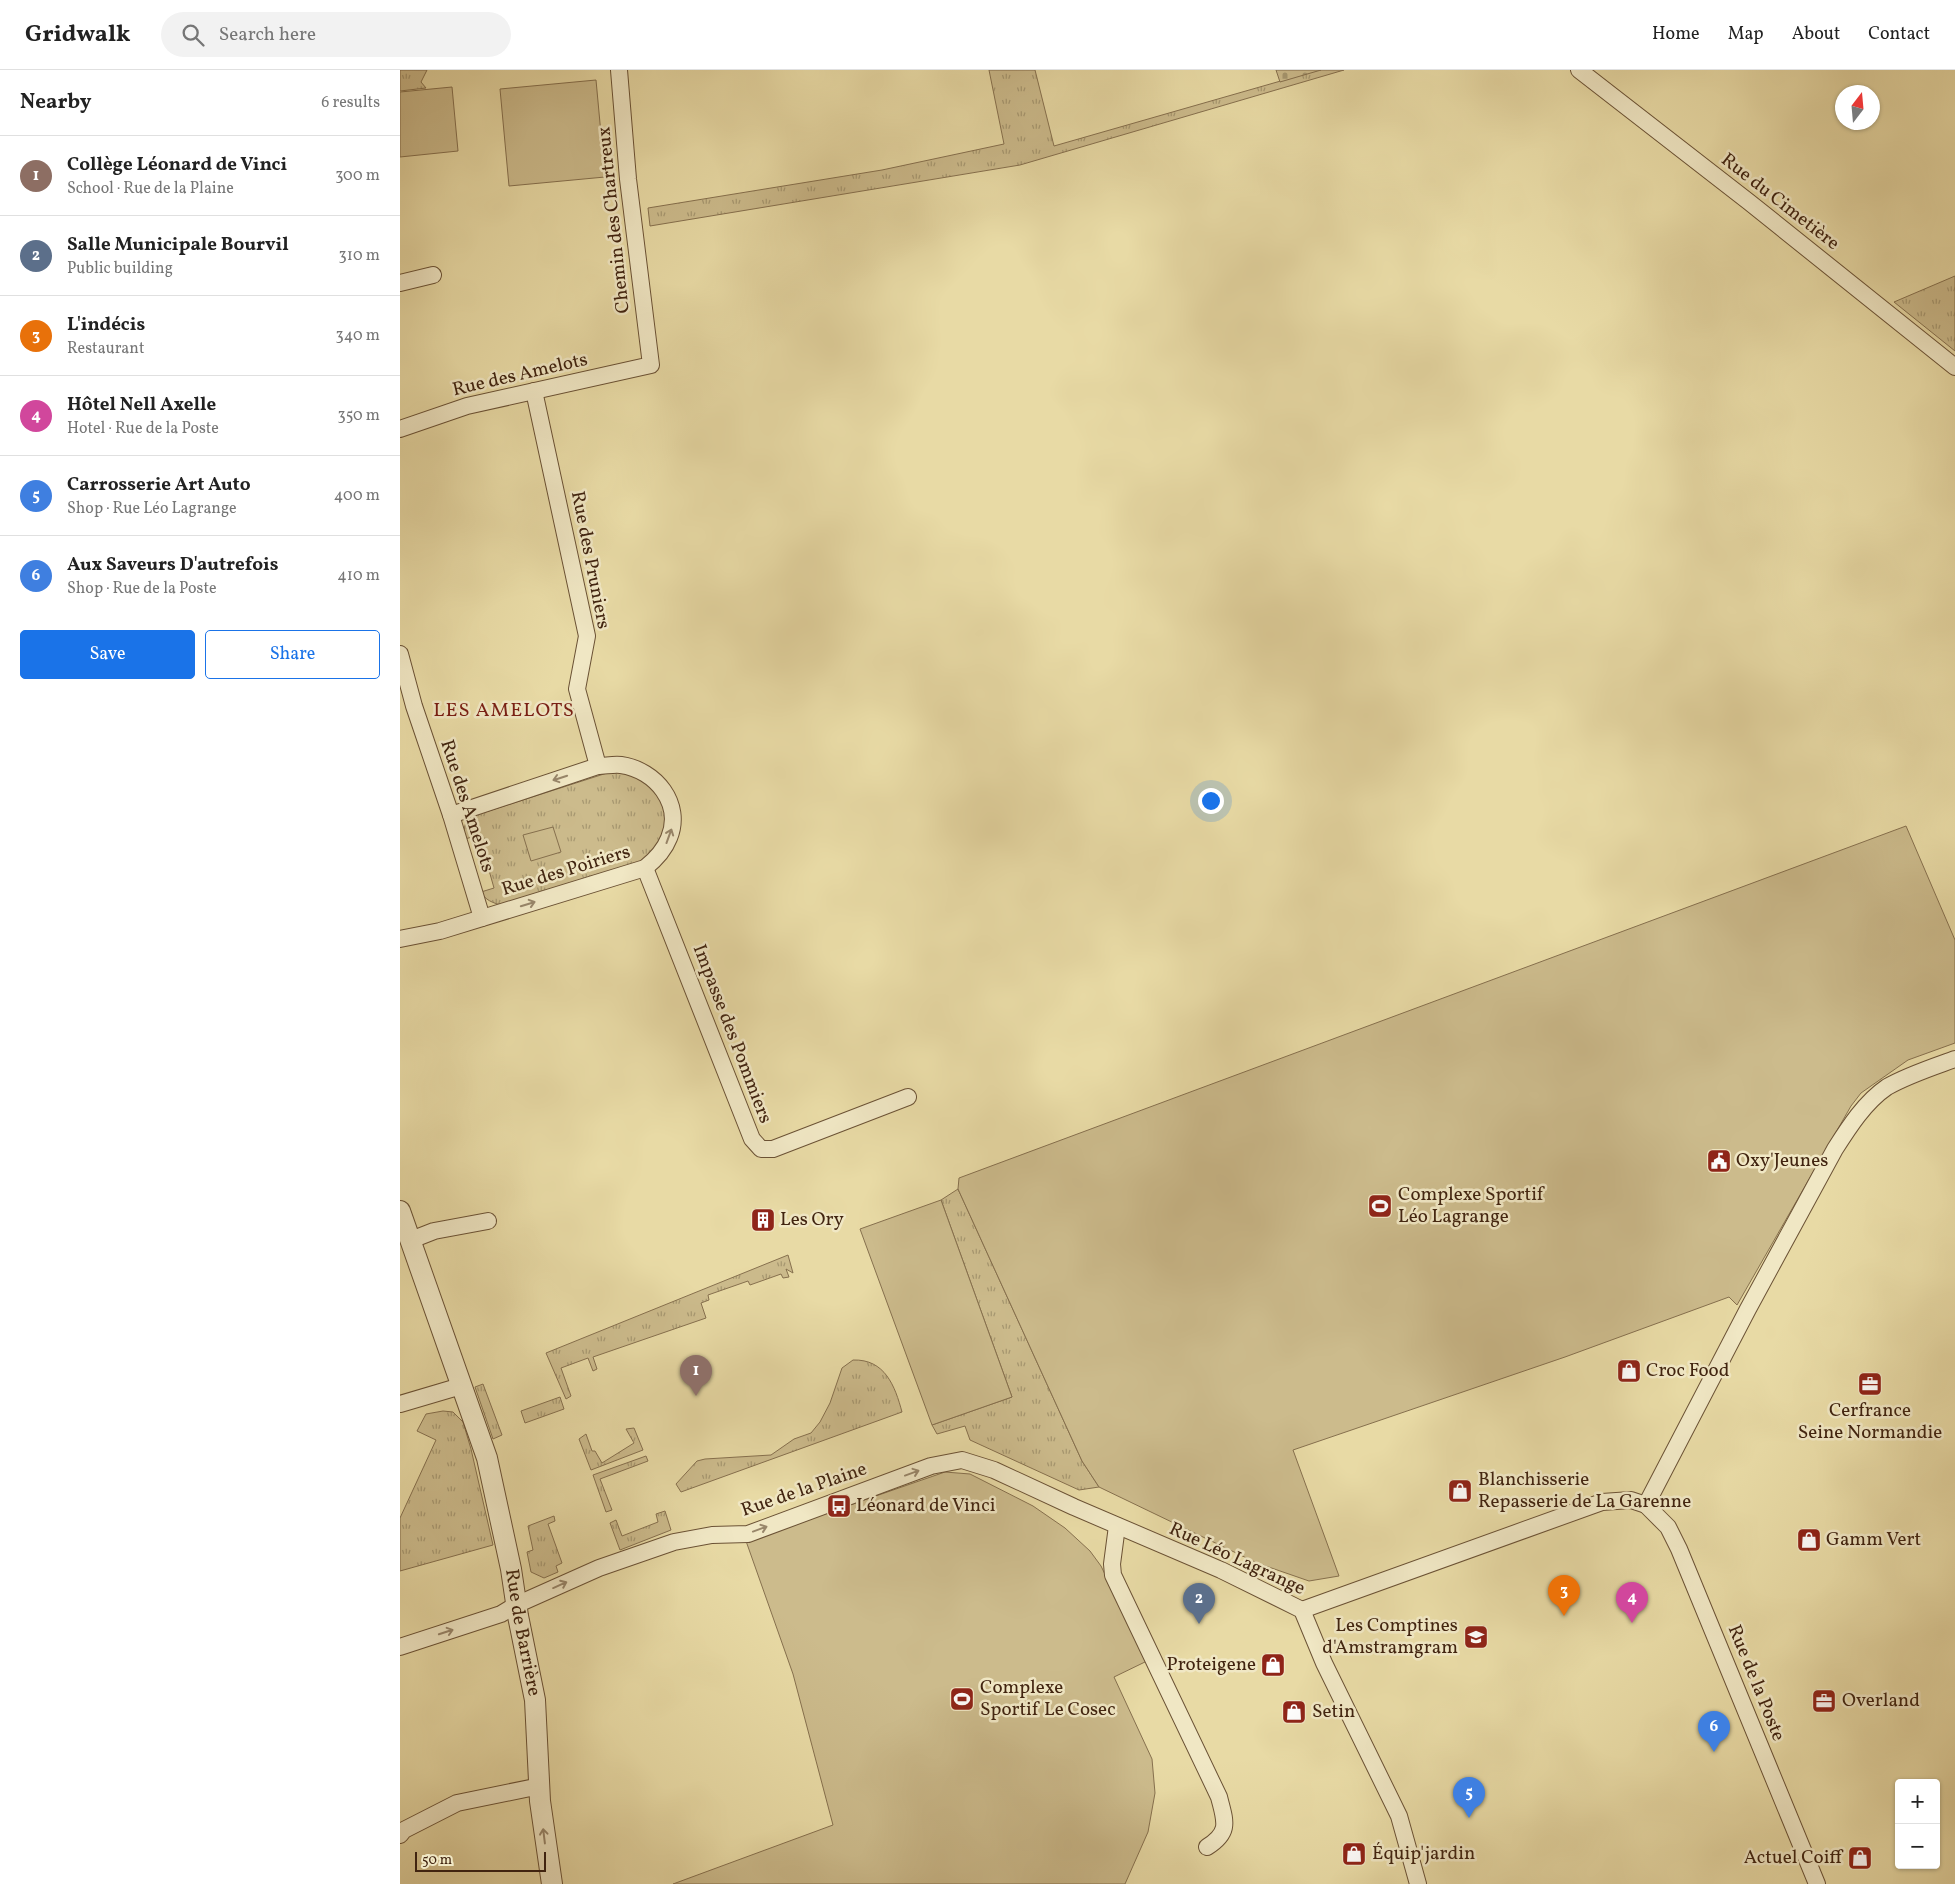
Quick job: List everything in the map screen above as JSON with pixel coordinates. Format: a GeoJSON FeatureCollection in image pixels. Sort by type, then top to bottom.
{"type":"FeatureCollection","features":[{"type":"Feature","properties":{"kind":"street","name":"Chemin des Chartreux"},"geometry":{"type":"LineString","coordinates":[[618,70],[628,179],[650,365]]}},
{"type":"Feature","properties":{"kind":"street","name":"Rue du Cimetière"},"geometry":{"type":"LineString","coordinates":[[1578,70],[1756,208],[1955,367]]}},
{"type":"Feature","properties":{"kind":"street"},"geometry":{"type":"LineString","coordinates":[[400,283],[433,275]]}},
{"type":"Feature","properties":{"kind":"street","name":"Rue des Amelots"},"geometry":{"type":"LineString","coordinates":[[400,428],[467,406],[650,365]]}},
{"type":"Feature","properties":{"kind":"street","name":"Rue des Pruniers"},"geometry":{"type":"LineString","coordinates":[[534,391],[587,636],[578,689],[598,766]]}},
{"type":"Feature","properties":{"kind":"street","name":"Rue des Amelots"},"geometry":{"type":"LineString","coordinates":[[400,654],[414,706],[451,815],[482,918]]}},
{"type":"Feature","properties":{"kind":"street","name":"Rue des Poiriers"},"geometry":{"type":"LineString","coordinates":[[451,815],[598,766],[622,766],[640,772],[658,782],[670,801],[674,818],[669,838],[658,857],[645,868],[482,918]]}},
{"type":"Feature","properties":{"kind":"street","name":"Impasse des Pommiers"},"geometry":{"type":"LineString","coordinates":[[645,868],[752,1139],[761,1149],[773,1149],[908,1097]]}},
{"type":"Feature","properties":{"kind":"street"},"geometry":{"type":"LineString","coordinates":[[400,939],[482,918]]}},
{"type":"Feature","properties":{"kind":"street"},"geometry":{"type":"LineString","coordinates":[[1302,1610],[1602,1502],[1631,1500],[1646,1505],[1748,1309],[1835,1149],[1848,1130],[1867,1105],[1887,1088],[1955,1058]]}},
{"type":"Feature","properties":{"kind":"street","name":"Rue de Barrière"},"geometry":{"type":"LineString","coordinates":[[400,1211],[487,1458],[511,1569],[516,1605],[535,1700],[540,1786],[547,1859],[552,1884]]}},
{"type":"Feature","properties":{"kind":"street"},"geometry":{"type":"LineString","coordinates":[[411,1240],[434,1231],[488,1221]]}},
{"type":"Feature","properties":{"kind":"street"},"geometry":{"type":"LineString","coordinates":[[400,1404],[461,1386]]}},
{"type":"Feature","properties":{"kind":"street","name":"Rue de la Plaine"},"geometry":{"type":"LineString","coordinates":[[400,1647],[501,1614],[516,1605],[599,1568],[674,1542],[712,1535],[748,1534],[931,1466],[962,1460],[994,1470],[1074,1507]]}},
{"type":"Feature","properties":{"kind":"street","name":"Rue de la Poste"},"geometry":{"type":"LineString","coordinates":[[1646,1505],[1668,1527],[1679,1549],[1817,1884]]}},
{"type":"Feature","properties":{"kind":"street","name":"Rue Léo Lagrange"},"geometry":{"type":"LineString","coordinates":[[1074,1507],[1222,1570],[1302,1610],[1324,1663],[1399,1816],[1418,1884]]}},
{"type":"Feature","properties":{"kind":"street"},"geometry":{"type":"LineString","coordinates":[[1117,1526],[1112,1564],[1113,1575],[1219,1797],[1226,1823],[1220,1839],[1207,1847]]}},
{"type":"Feature","properties":{"kind":"street"},"geometry":{"type":"LineString","coordinates":[[400,1835],[404,1830],[457,1804],[540,1786]]}},
{"type":"Feature","properties":{"kind":"green space"},"geometry":{"type":"Polygon","coordinates":[[[400,70],[427,70],[421,82],[426,88],[400,91],[400,70]]]}},
{"type":"Feature","properties":{"kind":"green space"},"geometry":{"type":"Polygon","coordinates":[[[989,70],[1035,70],[1054,146],[1319,70],[1344,70],[1020,165],[650,226],[648,208],[882,170],[1004,144],[989,70]]]}},
{"type":"Feature","properties":{"kind":"green space"},"geometry":{"type":"Polygon","coordinates":[[[1276,70],[1321,70],[1280,82],[1276,70]]]}},
{"type":"Feature","properties":{"kind":"green space"},"geometry":{"type":"Polygon","coordinates":[[[596,80],[605,177],[509,186],[500,89],[596,80]]]}},
{"type":"Feature","properties":{"kind":"green space"},"geometry":{"type":"Polygon","coordinates":[[[452,87],[458,151],[400,157],[400,92],[452,87]]]}},
{"type":"Feature","properties":{"kind":"green space"},"geometry":{"type":"Polygon","coordinates":[[[1955,276],[1955,351],[1894,302],[1955,276]]]}},
{"type":"Feature","properties":{"kind":"green space"},"geometry":{"type":"Polygon","coordinates":[[[629,772],[659,790],[668,821],[660,845],[639,863],[501,905],[490,901],[483,895],[481,892],[494,888],[479,835],[465,839],[464,827],[470,817],[607,773],[629,772]]]}},
{"type":"Feature","properties":{"kind":"green space","name":"Complexe Sportif Léo Lagrange"},"geometry":{"type":"Polygon","coordinates":[[[1906,826],[1955,940],[1955,1043],[1908,1060],[1861,1093],[1851,1106],[1737,1305],[1729,1297],[1565,1357],[1293,1450],[1339,1576],[1309,1581],[1257,1563],[1099,1487],[1082,1461],[958,1189],[959,1178],[1906,826]]]}},
{"type":"Feature","properties":{"kind":"green space"},"geometry":{"type":"Polygon","coordinates":[[[553,827],[561,852],[531,861],[523,835],[553,827]]]}},
{"type":"Feature","properties":{"kind":"green space"},"geometry":{"type":"Polygon","coordinates":[[[958,1189],[1082,1461],[1099,1487],[1079,1490],[970,1440],[965,1426],[937,1434],[932,1425],[1012,1397],[941,1200],[958,1189]]]}},
{"type":"Feature","properties":{"kind":"green space"},"geometry":{"type":"Polygon","coordinates":[[[941,1200],[1012,1397],[932,1425],[860,1229],[941,1200]]]}},
{"type":"Feature","properties":{"kind":"green space"},"geometry":{"type":"Polygon","coordinates":[[[788,1255],[793,1273],[786,1269],[789,1277],[783,1278],[781,1274],[750,1285],[748,1281],[708,1295],[709,1300],[701,1303],[706,1318],[593,1357],[597,1369],[593,1371],[588,1358],[561,1368],[571,1396],[566,1399],[546,1353],[788,1255]]]}},
{"type":"Feature","properties":{"kind":"green space"},"geometry":{"type":"Polygon","coordinates":[[[853,1360],[864,1361],[881,1369],[892,1384],[902,1412],[681,1492],[676,1484],[697,1461],[771,1455],[794,1439],[811,1433],[820,1422],[830,1403],[842,1368],[853,1360]]]}},
{"type":"Feature","properties":{"kind":"green space"},"geometry":{"type":"Polygon","coordinates":[[[483,1384],[502,1435],[493,1439],[475,1387],[483,1384]]]}},
{"type":"Feature","properties":{"kind":"green space"},"geometry":{"type":"Polygon","coordinates":[[[560,1397],[564,1409],[525,1423],[521,1411],[560,1397]]]}},
{"type":"Feature","properties":{"kind":"green space"},"geometry":{"type":"Polygon","coordinates":[[[443,1411],[453,1412],[463,1422],[493,1545],[400,1571],[400,1518],[436,1440],[417,1431],[426,1414],[443,1411]]]}},
{"type":"Feature","properties":{"kind":"green space"},"geometry":{"type":"Polygon","coordinates":[[[634,1428],[643,1450],[591,1470],[579,1439],[586,1434],[592,1451],[595,1451],[602,1463],[634,1443],[626,1429],[634,1428]]]}},
{"type":"Feature","properties":{"kind":"green space"},"geometry":{"type":"Polygon","coordinates":[[[646,1456],[648,1461],[600,1479],[612,1510],[606,1512],[593,1475],[646,1456]]]}},
{"type":"Feature","properties":{"kind":"green space","name":"Complexe Sportif Le Cosec"},"geometry":{"type":"Polygon","coordinates":[[[945,1472],[970,1474],[1033,1506],[1065,1528],[1090,1551],[1101,1566],[1147,1661],[1114,1677],[1152,1759],[1155,1793],[1148,1832],[1125,1884],[673,1884],[833,1825],[793,1674],[746,1541],[945,1472]]]}},
{"type":"Feature","properties":{"kind":"green space"},"geometry":{"type":"Polygon","coordinates":[[[665,1511],[671,1530],[620,1550],[610,1523],[616,1520],[622,1536],[658,1522],[656,1514],[665,1511]]]}},
{"type":"Feature","properties":{"kind":"green space"},"geometry":{"type":"Polygon","coordinates":[[[554,1516],[555,1521],[548,1524],[562,1563],[556,1566],[558,1572],[544,1578],[531,1572],[527,1552],[533,1550],[528,1526],[554,1516]]]}},
{"type":"Feature","properties":{"kind":"place","name":"Oxy'Jeunes"},"geometry":{"type":"Point","coordinates":[1719,1161]}},
{"type":"Feature","properties":{"kind":"place","name":"Complexe Sportif Léo Lagrange"},"geometry":{"type":"Point","coordinates":[1380,1206]}},
{"type":"Feature","properties":{"kind":"place","name":"Les Ory"},"geometry":{"type":"Point","coordinates":[763,1220]}},
{"type":"Feature","properties":{"kind":"place","name":"Croc Food"},"geometry":{"type":"Point","coordinates":[1629,1371]}},
{"type":"Feature","properties":{"kind":"place","name":"Cerfrance Seine Normandie"},"geometry":{"type":"Point","coordinates":[1870,1384]}},
{"type":"Feature","properties":{"kind":"place","name":"Collège Léonard de Vinci"},"geometry":{"type":"Point","coordinates":[696,1396]}},
{"type":"Feature","properties":{"kind":"place","name":"Blanchisserie Repasserie de La Garenne"},"geometry":{"type":"Point","coordinates":[1460,1491]}},
{"type":"Feature","properties":{"kind":"place","name":"Léonard de Vinci"},"geometry":{"type":"Point","coordinates":[839,1506]}},
{"type":"Feature","properties":{"kind":"place","name":"Gamm Vert"},"geometry":{"type":"Point","coordinates":[1809,1540]}},
{"type":"Feature","properties":{"kind":"place","name":"L'indécis"},"geometry":{"type":"Point","coordinates":[1564,1616]}},
{"type":"Feature","properties":{"kind":"place","name":"Hôtel Nell Axelle"},"geometry":{"type":"Point","coordinates":[1632,1623]}},
{"type":"Feature","properties":{"kind":"place","name":"Salle Municipale Bourvil"},"geometry":{"type":"Point","coordinates":[1199,1624]}},
{"type":"Feature","properties":{"kind":"place","name":"Les Comptines d'Amstramgram"},"geometry":{"type":"Point","coordinates":[1476,1637]}},
{"type":"Feature","properties":{"kind":"place","name":"Proteigene"},"geometry":{"type":"Point","coordinates":[1273,1665]}},
{"type":"Feature","properties":{"kind":"place","name":"Complexe Sportif Le Cosec"},"geometry":{"type":"Point","coordinates":[962,1699]}},
{"type":"Feature","properties":{"kind":"place","name":"Overland"},"geometry":{"type":"Point","coordinates":[1824,1701]}},
{"type":"Feature","properties":{"kind":"place","name":"Setin"},"geometry":{"type":"Point","coordinates":[1294,1712]}},
{"type":"Feature","properties":{"kind":"place","name":"Aux Saveurs D'autrefois"},"geometry":{"type":"Point","coordinates":[1714,1752]}},
{"type":"Feature","properties":{"kind":"place","name":"Carrosserie Art Auto"},"geometry":{"type":"Point","coordinates":[1469,1818]}},
{"type":"Feature","properties":{"kind":"place","name":"Équip'jardin"},"geometry":{"type":"Point","coordinates":[1354,1854]}},
{"type":"Feature","properties":{"kind":"place","name":"Actuel Coiff"},"geometry":{"type":"Point","coordinates":[1860,1858]}},
{"type":"Feature","properties":{"kind":"district","name":"LES AMELOTS"},"geometry":{"type":"Point","coordinates":[504,711]}}]}
